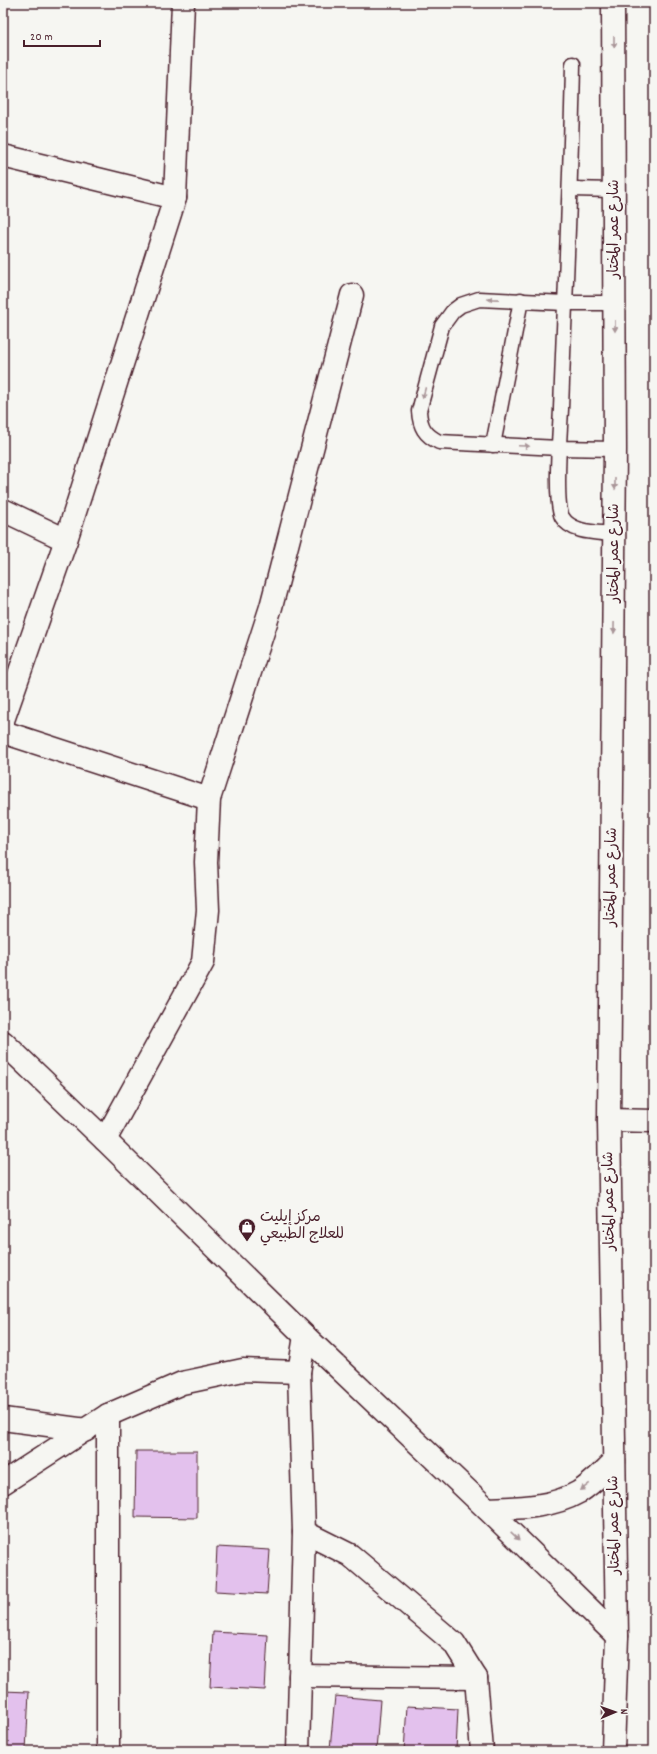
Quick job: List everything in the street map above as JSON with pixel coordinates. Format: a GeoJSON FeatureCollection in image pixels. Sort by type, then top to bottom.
{"type":"FeatureCollection","features":[{"type":"Feature","properties":{"kind":"street"},"geometry":{"type":"LineString","coordinates":[[3,720],[66,540],[175,198],[183,3]]}},
{"type":"Feature","properties":{"kind":"street","name":"شارع عمر المختار"},"geometry":{"type":"LineString","coordinates":[[613,3],[615,534],[609,1120],[617,1636],[613,1751]]}},
{"type":"Feature","properties":{"kind":"street"},"geometry":{"type":"LineString","coordinates":[[3,156],[175,198]]}},
{"type":"Feature","properties":{"kind":"street"},"geometry":{"type":"LineString","coordinates":[[105,1140],[203,962],[208,910],[206,862],[209,799],[271,607],[352,295]]}},
{"type":"Feature","properties":{"kind":"street"},"geometry":{"type":"LineString","coordinates":[[3,510],[66,540]]}},
{"type":"Feature","properties":{"kind":"street"},"geometry":{"type":"LineString","coordinates":[[3,732],[209,799]]}},
{"type":"Feature","properties":{"kind":"street"},"geometry":{"type":"LineString","coordinates":[[3,1042],[304,1336],[487,1509],[617,1636]]}},
{"type":"Feature","properties":{"kind":"street"},"geometry":{"type":"LineString","coordinates":[[609,1120],[654,1121]]}},
{"type":"Feature","properties":{"kind":"street"},"geometry":{"type":"LineString","coordinates":[[298,1751],[304,1532],[299,1372],[304,1336]]}},
{"type":"Feature","properties":{"kind":"street"},"geometry":{"type":"LineString","coordinates":[[3,1483],[108,1415],[182,1383],[242,1370],[299,1372]]}},
{"type":"Feature","properties":{"kind":"street"},"geometry":{"type":"LineString","coordinates":[[108,1415],[108,1751]]}},
{"type":"Feature","properties":{"kind":"street"},"geometry":{"type":"LineString","coordinates":[[3,1419],[86,1430]]}},
{"type":"Feature","properties":{"kind":"street"},"geometry":{"type":"LineString","coordinates":[[487,1509],[526,1508],[551,1502],[578,1492],[614,1462]]}},
{"type":"Feature","properties":{"kind":"street"},"geometry":{"type":"LineString","coordinates":[[304,1532],[350,1555],[454,1643],[476,1678],[482,1751]]}},
{"type":"Feature","properties":{"kind":"street"},"geometry":{"type":"LineString","coordinates":[[300,1676],[476,1678]]}},
{"type":"Feature","properties":{"kind":"lane"},"geometry":{"type":"LineString","coordinates":[[573,64],[571,189],[559,448],[559,504],[563,519],[568,525],[575,529],[615,534]]}},
{"type":"Feature","properties":{"kind":"lane"},"geometry":{"type":"LineString","coordinates":[[571,189],[614,190]]}},
{"type":"Feature","properties":{"kind":"lane"},"geometry":{"type":"LineString","coordinates":[[615,303],[565,303],[479,299],[466,303],[453,311],[442,326],[419,411],[420,421],[424,430],[430,438],[439,442],[559,448],[615,449]]}},
{"type":"Feature","properties":{"kind":"lane"},"geometry":{"type":"LineString","coordinates":[[493,445],[521,300]]}},
{"type":"Feature","properties":{"kind":"building"},"geometry":{"type":"Polygon","coordinates":[[[136,1451],[197,1451],[197,1518],[135,1517],[136,1451]]]}},
{"type":"Feature","properties":{"kind":"building"},"geometry":{"type":"Polygon","coordinates":[[[217,1547],[270,1550],[267,1594],[215,1591],[217,1547]]]}},
{"type":"Feature","properties":{"kind":"building"},"geometry":{"type":"Polygon","coordinates":[[[213,1632],[268,1635],[265,1690],[210,1687],[213,1632]]]}},
{"type":"Feature","properties":{"kind":"building"},"geometry":{"type":"Polygon","coordinates":[[[3,1691],[29,1692],[26,1751],[3,1751],[3,1691]]]}},
{"type":"Feature","properties":{"kind":"building"},"geometry":{"type":"Polygon","coordinates":[[[335,1696],[380,1700],[376,1751],[330,1749],[335,1696]]]}},
{"type":"Feature","properties":{"kind":"building"},"geometry":{"type":"Polygon","coordinates":[[[407,1706],[458,1709],[456,1751],[404,1751],[407,1706]]]}},
{"type":"Feature","properties":{"kind":"place","name":"مركز إيليت للعلاج الطبيعي"},"geometry":{"type":"Point","coordinates":[247,1242]}}]}
